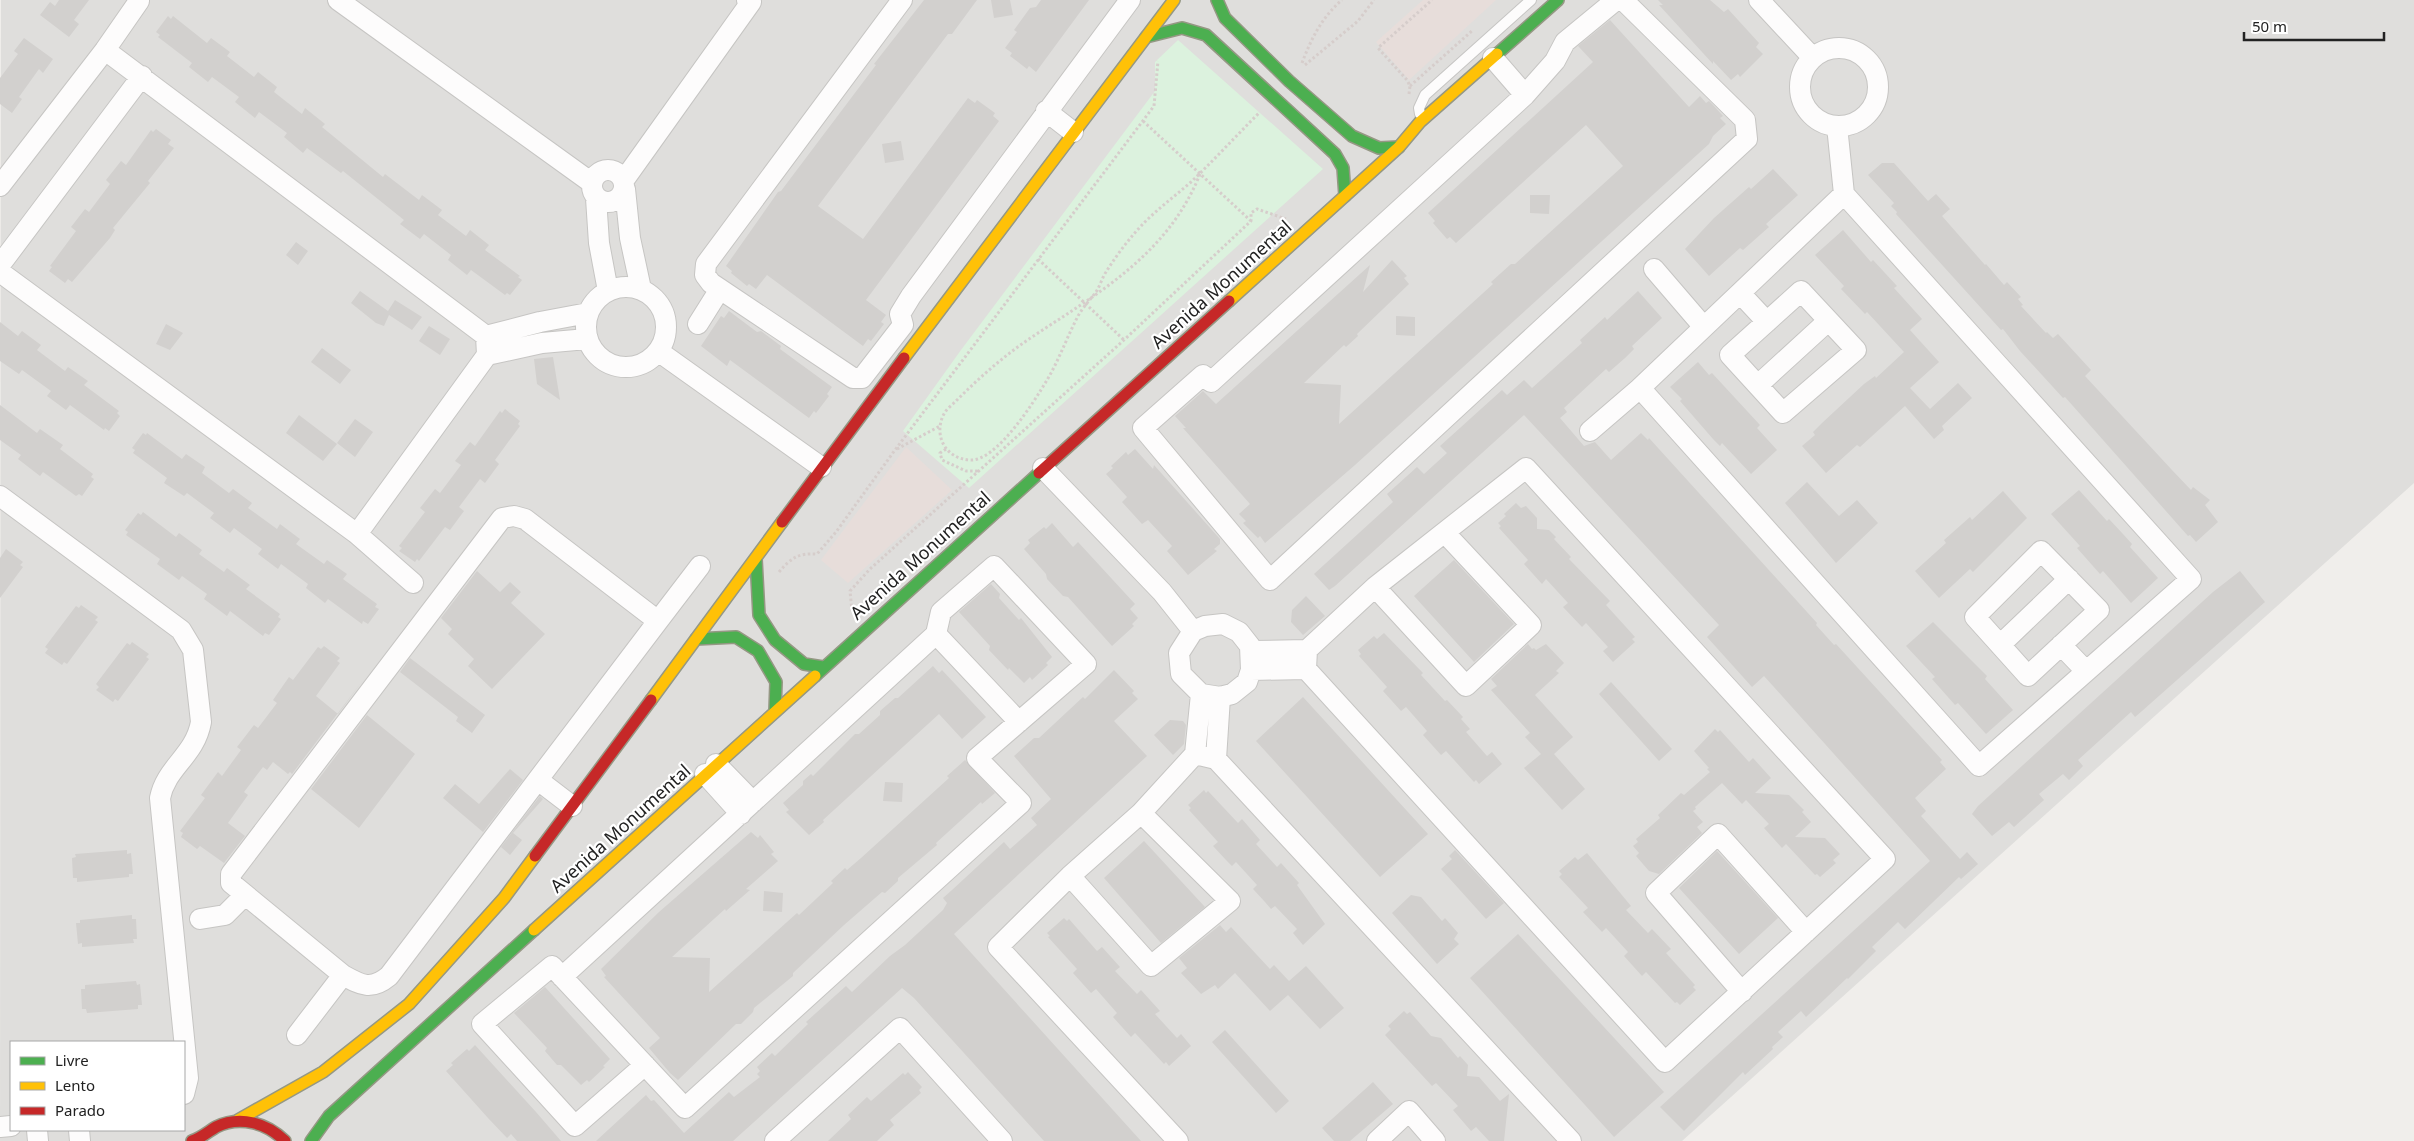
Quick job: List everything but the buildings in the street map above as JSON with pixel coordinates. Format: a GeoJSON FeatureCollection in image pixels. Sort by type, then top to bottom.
{"type":"FeatureCollection","features":[{"type":"Feature","properties":{"kind":"street"},"geometry":{"type":"LineString","coordinates":[[338,0],[594,190],[604,203],[613,202],[621,197],[624,184],[751,2],[748,0]]}},
{"type":"Feature","properties":{"kind":"street"},"geometry":{"type":"LineString","coordinates":[[902,0],[706,264],[705,275],[720,289],[853,378],[862,378],[903,325],[900,314],[907,302],[1046,111],[1130,0]]}},
{"type":"Feature","properties":{"kind":"street","name":"Avenida Monumental"},"geometry":{"type":"LineString","coordinates":[[198,1140],[218,1126],[238,1120],[323,1072],[409,1004],[504,898],[756,559],[821,468],[1174,0]]}},
{"type":"Feature","properties":{"kind":"street"},"geometry":{"type":"LineString","coordinates":[[1217,0],[1225,18],[1289,81],[1352,136],[1366,144],[1379,148],[1399,147]]}},
{"type":"Feature","properties":{"kind":"street","name":"Avenida Monumental"},"geometry":{"type":"LineString","coordinates":[[310,1141],[329,1116],[1399,147],[1420,122],[1558,0]]}},
{"type":"Feature","properties":{"kind":"street"},"geometry":{"type":"LineString","coordinates":[[1616,0],[1565,42],[1555,61],[1525,95],[1211,382],[1203,374],[1143,428],[1270,580],[1747,139],[1748,129],[1745,120],[1623,0]]}},
{"type":"Feature","properties":{"kind":"street"},"geometry":{"type":"LineString","coordinates":[[1759,0],[1813,58]]}},
{"type":"Feature","properties":{"kind":"street"},"geometry":{"type":"LineString","coordinates":[[0,186],[105,50],[139,1]]}},
{"type":"Feature","properties":{"kind":"street"},"geometry":{"type":"LineString","coordinates":[[1146,37],[1182,28],[1206,34],[1335,154],[1343,168],[1345,196]]}},
{"type":"Feature","properties":{"kind":"street"},"geometry":{"type":"LineString","coordinates":[[1830,48],[1849,48],[1866,57],[1877,73],[1879,92],[1871,110],[1856,123],[1837,126],[1822,122],[1810,113],[1802,100],[1800,85],[1804,70],[1813,58],[1830,48]]}},
{"type":"Feature","properties":{"kind":"street"},"geometry":{"type":"LineString","coordinates":[[105,50],[142,76],[487,345],[587,339]]}},
{"type":"Feature","properties":{"kind":"street"},"geometry":{"type":"LineString","coordinates":[[1493,58],[1525,95]]}},
{"type":"Feature","properties":{"kind":"street"},"geometry":{"type":"LineString","coordinates":[[0,265],[142,76]]}},
{"type":"Feature","properties":{"kind":"street"},"geometry":{"type":"LineString","coordinates":[[1046,111],[1073,132]]}},
{"type":"Feature","properties":{"kind":"street"},"geometry":{"type":"LineString","coordinates":[[1640,388],[1979,766],[2085,670],[2191,579],[1844,194],[1837,126]]}},
{"type":"Feature","properties":{"kind":"street"},"geometry":{"type":"LineString","coordinates":[[1027,138],[1054,157]]}},
{"type":"Feature","properties":{"kind":"street"},"geometry":{"type":"LineString","coordinates":[[608,291],[599,243],[594,190],[596,175],[603,171],[612,170],[619,174],[624,184],[630,238],[641,290]]}},
{"type":"Feature","properties":{"kind":"street"},"geometry":{"type":"LineString","coordinates":[[1590,431],[1640,388],[1703,326],[1844,194]]}},
{"type":"Feature","properties":{"kind":"street"},"geometry":{"type":"LineString","coordinates":[[1654,269],[1703,326]]}},
{"type":"Feature","properties":{"kind":"street"},"geometry":{"type":"LineString","coordinates":[[0,272],[357,534],[412,583]]}},
{"type":"Feature","properties":{"kind":"street"},"geometry":{"type":"LineString","coordinates":[[623,287],[641,290],[656,300],[665,316],[666,334],[658,351],[643,363],[623,368],[604,361],[587,339],[585,328],[588,313],[596,300],[608,291],[623,287]]}},
{"type":"Feature","properties":{"kind":"street"},"geometry":{"type":"LineString","coordinates":[[698,324],[720,289]]}},
{"type":"Feature","properties":{"kind":"street"},"geometry":{"type":"LineString","coordinates":[[1801,291],[1828,321],[1856,350],[1783,413],[1730,355],[1801,291]]}},
{"type":"Feature","properties":{"kind":"street"},"geometry":{"type":"LineString","coordinates":[[1740,293],[1767,322]]}},
{"type":"Feature","properties":{"kind":"street"},"geometry":{"type":"LineString","coordinates":[[357,534],[487,345],[540,322],[588,313]]}},
{"type":"Feature","properties":{"kind":"street"},"geometry":{"type":"LineString","coordinates":[[1758,385],[1828,321]]}},
{"type":"Feature","properties":{"kind":"street"},"geometry":{"type":"LineString","coordinates":[[658,351],[821,468]]}},
{"type":"Feature","properties":{"kind":"street"},"geometry":{"type":"LineString","coordinates":[[1043,468],[1162,592],[1193,631]]}},
{"type":"Feature","properties":{"kind":"street"},"geometry":{"type":"LineString","coordinates":[[1252,660],[1306,659],[1375,587],[1526,468],[1885,859],[1666,1062],[1306,659]]}},
{"type":"Feature","properties":{"kind":"street"},"geometry":{"type":"LineString","coordinates":[[0,496],[181,630],[193,650],[201,722],[199,734],[194,745],[164,782],[160,798],[184,1041]]}},
{"type":"Feature","properties":{"kind":"street"},"geometry":{"type":"LineString","coordinates":[[658,622],[525,519],[514,516],[502,518],[231,874],[231,883],[244,896],[343,975],[361,986],[368,986],[389,976],[658,622],[700,566]]}},
{"type":"Feature","properties":{"kind":"street"},"geometry":{"type":"LineString","coordinates":[[1375,587],[1466,686],[1531,625],[1445,533]]}},
{"type":"Feature","properties":{"kind":"street"},"geometry":{"type":"LineString","coordinates":[[2041,551],[2069,579],[2099,610],[2028,676],[1975,617],[2041,551]]}},
{"type":"Feature","properties":{"kind":"street"},"geometry":{"type":"LineString","coordinates":[[756,559],[759,615],[775,640],[804,664],[823,667]]}},
{"type":"Feature","properties":{"kind":"street"},"geometry":{"type":"LineString","coordinates":[[562,976],[936,634],[941,612],[994,566],[1086,664],[977,758],[1020,803],[685,1108],[645,1065],[562,976],[552,966],[482,1024],[575,1126],[645,1065]]}},
{"type":"Feature","properties":{"kind":"street"},"geometry":{"type":"LineString","coordinates":[[2000,645],[2069,579]]}},
{"type":"Feature","properties":{"kind":"street"},"geometry":{"type":"LineString","coordinates":[[1223,624],[1239,632],[1252,660],[1246,682],[1232,694],[1211,696],[1180,674],[1180,653],[1193,631],[1205,626],[1223,624]]}},
{"type":"Feature","properties":{"kind":"street"},"geometry":{"type":"LineString","coordinates":[[936,634],[1019,722]]}},
{"type":"Feature","properties":{"kind":"street"},"geometry":{"type":"LineString","coordinates":[[696,639],[736,637],[758,651],[776,682],[775,711]]}},
{"type":"Feature","properties":{"kind":"street"},"geometry":{"type":"LineString","coordinates":[[2061,645],[2085,670]]}},
{"type":"Feature","properties":{"kind":"street"},"geometry":{"type":"LineString","coordinates":[[1178,1141],[998,946],[1070,876],[1141,813],[1195,754],[1211,696]]}},
{"type":"Feature","properties":{"kind":"street"},"geometry":{"type":"LineString","coordinates":[[1211,696],[1216,759]]}},
{"type":"Feature","properties":{"kind":"street"},"geometry":{"type":"LineString","coordinates":[[1195,754],[1216,759],[1571,1141]]}},
{"type":"Feature","properties":{"kind":"street"},"geometry":{"type":"LineString","coordinates":[[711,769],[747,808]]}},
{"type":"Feature","properties":{"kind":"street"},"geometry":{"type":"LineString","coordinates":[[538,780],[572,806]]}},
{"type":"Feature","properties":{"kind":"street"},"geometry":{"type":"LineString","coordinates":[[1070,876],[1151,966],[1230,901],[1141,813]]}},
{"type":"Feature","properties":{"kind":"street"},"geometry":{"type":"LineString","coordinates":[[1742,992],[1656,893],[1718,834],[1806,932]]}},
{"type":"Feature","properties":{"kind":"street"},"geometry":{"type":"LineString","coordinates":[[200,919],[225,915],[244,896]]}},
{"type":"Feature","properties":{"kind":"street"},"geometry":{"type":"LineString","coordinates":[[297,1035],[343,975]]}},
{"type":"Feature","properties":{"kind":"street"},"geometry":{"type":"LineString","coordinates":[[775,1141],[900,1028],[1002,1141]]}},
{"type":"Feature","properties":{"kind":"street"},"geometry":{"type":"LineString","coordinates":[[185,1048],[188,1078],[185,1090]]}},
{"type":"Feature","properties":{"kind":"street"},"geometry":{"type":"LineString","coordinates":[[1377,1141],[1409,1111],[1435,1141]]}},
{"type":"Feature","properties":{"kind":"street"},"geometry":{"type":"LineString","coordinates":[[238,1120],[263,1124],[285,1141]]}},
{"type":"Feature","properties":{"kind":"lane"},"geometry":{"type":"LineString","coordinates":[[1420,122],[1419,108],[1425,95],[1531,0]]}},
{"type":"Feature","properties":{"kind":"path"},"geometry":{"type":"LineString","coordinates":[[1342,0],[1331,9],[1311,39],[1299,70],[1358,22],[1374,0]]}},
{"type":"Feature","properties":{"kind":"path"},"geometry":{"type":"LineString","coordinates":[[1410,86],[1378,48],[1432,0]]}},
{"type":"Feature","properties":{"kind":"path"},"geometry":{"type":"LineString","coordinates":[[1409,98],[1410,86],[1480,24]]}},
{"type":"Feature","properties":{"kind":"path"},"geometry":{"type":"LineString","coordinates":[[758,594],[792,557],[802,553],[817,554],[836,532],[895,450],[1154,106],[1158,59]]}},
{"type":"Feature","properties":{"kind":"path"},"geometry":{"type":"LineString","coordinates":[[1200,174],[1191,195],[1161,238],[1129,271],[1084,304],[1001,360],[945,412],[940,426],[940,439],[946,449],[960,460],[978,461],[991,452],[1008,435],[1048,380],[1084,304],[1096,291],[1107,270],[1142,225],[1200,174],[1275,97]]}},
{"type":"Feature","properties":{"kind":"path"},"geometry":{"type":"LineString","coordinates":[[1143,121],[1251,221]]}},
{"type":"Feature","properties":{"kind":"path"},"geometry":{"type":"LineString","coordinates":[[850,618],[850,591],[863,576],[1124,340],[1251,221],[1251,213],[1257,209],[1285,219],[1290,217]]}},
{"type":"Feature","properties":{"kind":"path"},"geometry":{"type":"LineString","coordinates":[[1038,259],[1124,340]]}},
{"type":"Feature","properties":{"kind":"path"},"geometry":{"type":"LineString","coordinates":[[895,450],[940,426]]}},
{"type":"Feature","properties":{"kind":"path"},"geometry":{"type":"LineString","coordinates":[[946,449],[940,453],[942,460],[966,471],[979,471]]}},
{"type":"Feature","properties":{"kind":"shaded area"},"geometry":{"type":"Polygon","coordinates":[[[1,0],[2414,0],[2414,483],[1682,1141],[0,1141],[1,0]]]}},
{"type":"Feature","properties":{"kind":"shaded area"},"geometry":{"type":"Polygon","coordinates":[[[1423,0],[1496,0],[1409,80],[1376,42],[1423,0]]]}},
{"type":"Feature","properties":{"kind":"shaded area"},"geometry":{"type":"Polygon","coordinates":[[[906,447],[952,490],[848,583],[821,560],[906,447]]]}},
{"type":"Feature","properties":{"kind":"green space"},"geometry":{"type":"Polygon","coordinates":[[[1178,40],[1323,169],[969,488],[903,431],[961,350],[1155,91],[1155,62],[1178,40]]]}},
{"type":"Feature","properties":{"kind":"traffic: fast"},"geometry":{"type":"LineString","coordinates":[[1217,0],[1225,18],[1289,81],[1352,136],[1379,148],[1399,147]]}},
{"type":"Feature","properties":{"kind":"traffic: fast"},"geometry":{"type":"LineString","coordinates":[[1497,54],[1558,0]]}},
{"type":"Feature","properties":{"kind":"traffic: fast"},"geometry":{"type":"LineString","coordinates":[[1146,37],[1182,28],[1206,35],[1335,154],[1343,168],[1345,196]]}},
{"type":"Feature","properties":{"kind":"traffic: fast"},"geometry":{"type":"LineString","coordinates":[[815,676],[1039,473]]}},
{"type":"Feature","properties":{"kind":"traffic: fast"},"geometry":{"type":"LineString","coordinates":[[756,559],[759,615],[775,640],[804,664],[823,667]]}},
{"type":"Feature","properties":{"kind":"traffic: fast"},"geometry":{"type":"LineString","coordinates":[[696,639],[736,637],[758,651],[776,682],[775,711]]}},
{"type":"Feature","properties":{"kind":"traffic: fast"},"geometry":{"type":"LineString","coordinates":[[311,1141],[329,1116],[534,930]]}},
{"type":"Feature","properties":{"kind":"traffic: slow"},"geometry":{"type":"LineString","coordinates":[[904,358],[1174,0]]}},
{"type":"Feature","properties":{"kind":"traffic: slow"},"geometry":{"type":"LineString","coordinates":[[1229,301],[1399,147],[1420,122],[1497,54]]}},
{"type":"Feature","properties":{"kind":"traffic: slow"},"geometry":{"type":"LineString","coordinates":[[651,700],[782,522]]}},
{"type":"Feature","properties":{"kind":"traffic: slow"},"geometry":{"type":"LineString","coordinates":[[534,930],[815,676]]}},
{"type":"Feature","properties":{"kind":"traffic: slow"},"geometry":{"type":"LineString","coordinates":[[238,1120],[323,1072],[409,1004],[504,898],[535,856]]}},
{"type":"Feature","properties":{"kind":"traffic: jam"},"geometry":{"type":"LineString","coordinates":[[1039,473],[1229,301]]}},
{"type":"Feature","properties":{"kind":"traffic: jam"},"geometry":{"type":"LineString","coordinates":[[782,522],[904,358]]}},
{"type":"Feature","properties":{"kind":"traffic: jam"},"geometry":{"type":"LineString","coordinates":[[535,856],[651,700]]}},
{"type":"Feature","properties":{"kind":"traffic: jam"},"geometry":{"type":"LineString","coordinates":[[192,1141],[225,1123],[244,1121],[262,1125],[285,1141]]}}]}
